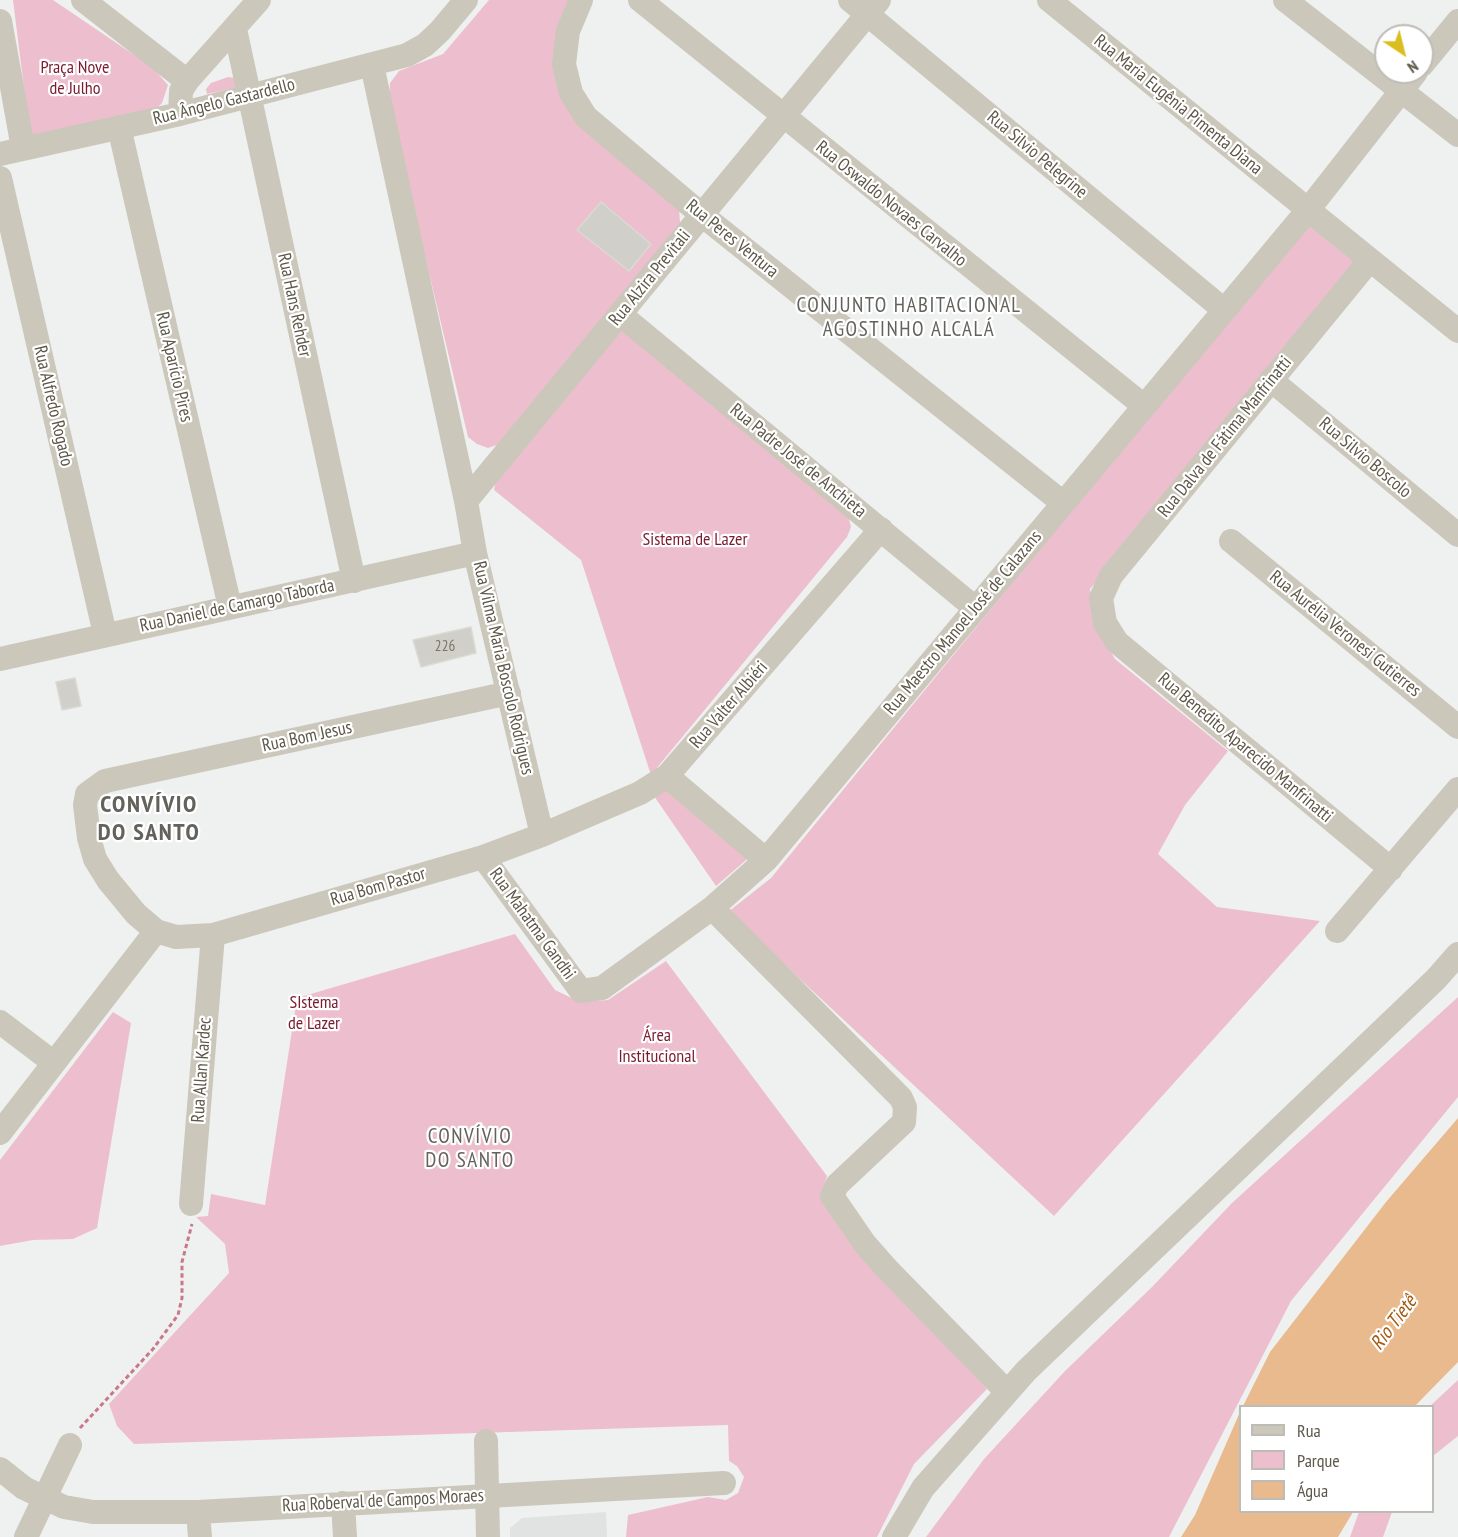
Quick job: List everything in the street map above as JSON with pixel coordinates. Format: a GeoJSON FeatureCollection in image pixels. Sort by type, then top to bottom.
{"type":"FeatureCollection","features":[{"type":"Feature","properties":{"kind":"street"},"geometry":{"type":"LineString","coordinates":[[83,0],[187,81]]}},
{"type":"Feature","properties":{"kind":"street"},"geometry":{"type":"LineString","coordinates":[[180,114],[181,91],[187,81],[259,0]]}},
{"type":"Feature","properties":{"kind":"street","name":"Rua Ângelo Gastardello"},"geometry":{"type":"LineString","coordinates":[[11,151],[180,114],[407,55],[425,45],[466,0]]}},
{"type":"Feature","properties":{"kind":"street","name":"Rua Peres Ventura"},"geometry":{"type":"LineString","coordinates":[[581,0],[568,31],[564,64],[571,93],[586,117],[702,215],[1063,503]]}},
{"type":"Feature","properties":{"kind":"street","name":"Rua Oswaldo Novaes Carvalho"},"geometry":{"type":"LineString","coordinates":[[640,0],[1144,406]]}},
{"type":"Feature","properties":{"kind":"street","name":"Rua Maria Eugênia Pimenta Diana"},"geometry":{"type":"LineString","coordinates":[[1049,0],[1458,332]]}},
{"type":"Feature","properties":{"kind":"street"},"geometry":{"type":"LineString","coordinates":[[1286,0],[1458,135]]}},
{"type":"Feature","properties":{"kind":"street","name":"Rua Alzira Previtali"},"geometry":{"type":"LineString","coordinates":[[466,501],[783,117],[866,5]]}},
{"type":"Feature","properties":{"kind":"street","name":"Rua Silvio Pelegrine"},"geometry":{"type":"LineString","coordinates":[[866,5],[1224,310]]}},
{"type":"Feature","properties":{"kind":"street"},"geometry":{"type":"LineString","coordinates":[[0,21],[11,151]]}},
{"type":"Feature","properties":{"kind":"street"},"geometry":{"type":"LineString","coordinates":[[1434,50],[1458,21]]}},
{"type":"Feature","properties":{"kind":"street","name":"Rua Hans Rehder"},"geometry":{"type":"LineString","coordinates":[[235,29],[354,581]]}},
{"type":"Feature","properties":{"kind":"street","name":"Rua Vilma Maria Boscolo Rodrigues"},"geometry":{"type":"LineString","coordinates":[[372,65],[466,501],[475,553],[542,835]]}},
{"type":"Feature","properties":{"kind":"street","name":"Rua Maestro Manoel José de Calazans"},"geometry":{"type":"LineString","coordinates":[[581,991],[602,988],[712,908],[765,860],[1308,210],[1407,84]]}},
{"type":"Feature","properties":{"kind":"street","name":"Rua Aparício Pires"},"geometry":{"type":"LineString","coordinates":[[119,127],[230,607]]}},
{"type":"Feature","properties":{"kind":"street","name":"Rua Alfredo Rogado"},"geometry":{"type":"LineString","coordinates":[[0,178],[105,634]]}},
{"type":"Feature","properties":{"kind":"street","name":"Rua Dalva de Fátima Manfrinatti"},"geometry":{"type":"LineString","coordinates":[[1105,623],[1101,598],[1111,576],[1370,260]]}},
{"type":"Feature","properties":{"kind":"street","name":"Rua Padre José de Anchieta"},"geometry":{"type":"LineString","coordinates":[[621,315],[975,608]]}},
{"type":"Feature","properties":{"kind":"street","name":"Rua Silvio Boscolo"},"geometry":{"type":"LineString","coordinates":[[1271,380],[1458,535]]}},
{"type":"Feature","properties":{"kind":"street","name":"Rua Valter Albiéri"},"geometry":{"type":"LineString","coordinates":[[542,835],[640,793],[667,776],[881,529]]}},
{"type":"Feature","properties":{"kind":"street","name":"Rua Aurélia Veronesi Gutierres"},"geometry":{"type":"LineString","coordinates":[[1231,541],[1458,727]]}},
{"type":"Feature","properties":{"kind":"street","name":"Rua Daniel de Camargo Taborda"},"geometry":{"type":"LineString","coordinates":[[0,659],[475,553]]}},
{"type":"Feature","properties":{"kind":"street","name":"Rua Benedito Aparecido Manfrinatti"},"geometry":{"type":"LineString","coordinates":[[1105,623],[1117,642],[1391,869]]}},
{"type":"Feature","properties":{"kind":"street","name":"Rua Bom Jesus"},"geometry":{"type":"LineString","coordinates":[[156,931],[136,914],[108,880],[96,859],[88,838],[85,805],[87,794],[105,781],[509,693]]}},
{"type":"Feature","properties":{"kind":"street"},"geometry":{"type":"LineString","coordinates":[[667,776],[765,860]]}},
{"type":"Feature","properties":{"kind":"street"},"geometry":{"type":"LineString","coordinates":[[1337,931],[1458,789]]}},
{"type":"Feature","properties":{"kind":"street","name":"Rua Bom Pastor"},"geometry":{"type":"LineString","coordinates":[[156,931],[176,937],[213,935],[483,857],[542,835]]}},
{"type":"Feature","properties":{"kind":"street","name":"Rua Mahatma Gandhi"},"geometry":{"type":"LineString","coordinates":[[483,857],[581,991]]}},
{"type":"Feature","properties":{"kind":"street"},"geometry":{"type":"LineString","coordinates":[[712,908],[901,1098],[905,1107],[904,1122],[837,1185],[832,1196],[865,1244],[887,1269],[1007,1392]]}},
{"type":"Feature","properties":{"kind":"street"},"geometry":{"type":"LineString","coordinates":[[0,1133],[156,931]]}},
{"type":"Feature","properties":{"kind":"street","name":"Rua Allan Kardec"},"geometry":{"type":"LineString","coordinates":[[191,1204],[213,935]]}},
{"type":"Feature","properties":{"kind":"street"},"geometry":{"type":"LineString","coordinates":[[894,1537],[923,1488],[1007,1392],[1334,1074],[1436,979],[1458,954]]}},
{"type":"Feature","properties":{"kind":"street"},"geometry":{"type":"LineString","coordinates":[[0,1022],[54,1064]]}},
{"type":"Feature","properties":{"kind":"street"},"geometry":{"type":"LineString","coordinates":[[486,1441],[488,1537]]}},
{"type":"Feature","properties":{"kind":"street"},"geometry":{"type":"LineString","coordinates":[[26,1537],[70,1445]]}},
{"type":"Feature","properties":{"kind":"street","name":"Rua Roberval de Campos Moraes"},"geometry":{"type":"LineString","coordinates":[[0,1469],[24,1488],[64,1508],[93,1512],[198,1512],[724,1483]]}},
{"type":"Feature","properties":{"kind":"street"},"geometry":{"type":"LineString","coordinates":[[343,1503],[345,1537]]}},
{"type":"Feature","properties":{"kind":"street"},"geometry":{"type":"LineString","coordinates":[[198,1512],[200,1537]]}},
{"type":"Feature","properties":{"kind":"path"},"geometry":{"type":"LineString","coordinates":[[70,1445],[81,1426],[153,1349],[178,1315],[182,1298],[182,1262],[192,1230],[191,1204]]}},
{"type":"Feature","properties":{"kind":"shaded area"},"geometry":{"type":"Polygon","coordinates":[[[606,1512],[607,1537],[510,1537],[510,1528],[522,1518],[606,1512]]]}},
{"type":"Feature","properties":{"kind":"green space","name":"Praça Nove de Julho"},"geometry":{"type":"Polygon","coordinates":[[[13,0],[53,0],[152,67],[168,85],[162,103],[153,112],[30,136],[13,0]]]}},
{"type":"Feature","properties":{"kind":"green space"},"geometry":{"type":"Polygon","coordinates":[[[489,0],[570,0],[557,65],[679,208],[680,223],[500,444],[488,448],[468,437],[389,104],[390,83],[399,71],[443,54],[489,0]]]}},
{"type":"Feature","properties":{"kind":"green space"},"geometry":{"type":"Polygon","coordinates":[[[228,77],[235,78],[239,87],[207,94],[206,89],[211,83],[228,77]]]}},
{"type":"Feature","properties":{"kind":"green space"},"geometry":{"type":"Polygon","coordinates":[[[1310,219],[1358,260],[1090,589],[1096,625],[1115,659],[1228,751],[1185,805],[1158,854],[1217,907],[1320,921],[1054,1216],[728,912],[771,878],[1310,219]]]}},
{"type":"Feature","properties":{"kind":"green space","name":"Sistema de Lazer"},"geometry":{"type":"Polygon","coordinates":[[[620,329],[848,515],[851,527],[847,537],[651,775],[581,560],[494,490],[498,470],[620,329]]]}},
{"type":"Feature","properties":{"kind":"green space"},"geometry":{"type":"Polygon","coordinates":[[[672,786],[752,855],[716,886],[654,796],[672,786]]]}},
{"type":"Feature","properties":{"kind":"green space"},"geometry":{"type":"Polygon","coordinates":[[[515,934],[555,990],[580,1002],[608,1000],[666,961],[827,1176],[824,1186],[919,1310],[987,1389],[914,1464],[877,1537],[626,1537],[628,1515],[708,1497],[726,1500],[738,1493],[744,1477],[737,1466],[729,1461],[728,1425],[134,1444],[117,1426],[109,1404],[229,1273],[225,1244],[196,1217],[208,1216],[211,1194],[265,1205],[297,998],[515,934]]]}},
{"type":"Feature","properties":{"kind":"green space"},"geometry":{"type":"Polygon","coordinates":[[[1458,997],[1458,1097],[1291,1301],[1169,1537],[926,1537],[984,1459],[1065,1371],[1152,1287],[1232,1203],[1458,997]]]}},
{"type":"Feature","properties":{"kind":"green space"},"geometry":{"type":"Polygon","coordinates":[[[113,1012],[131,1023],[97,1228],[73,1239],[33,1240],[0,1246],[0,1160],[113,1012]]]}},
{"type":"Feature","properties":{"kind":"green space"},"geometry":{"type":"Polygon","coordinates":[[[1458,1380],[1458,1436],[1434,1455],[1434,1405],[1431,1405],[1458,1380]]]}},
{"type":"Feature","properties":{"kind":"green space"},"geometry":{"type":"Polygon","coordinates":[[[1359,1513],[1392,1513],[1383,1537],[1350,1537],[1359,1513]]]}},
{"type":"Feature","properties":{"kind":"water","name":"Rio Tietê"},"geometry":{"type":"Polygon","coordinates":[[[1458,1118],[1458,1362],[1416,1405],[1244,1405],[1270,1352],[1386,1202],[1458,1118]]]}},
{"type":"Feature","properties":{"kind":"water"},"geometry":{"type":"Polygon","coordinates":[[[1239,1414],[1239,1513],[1352,1513],[1338,1537],[1181,1537],[1195,1515],[1239,1414]]]}},
{"type":"Feature","properties":{"kind":"building"},"geometry":{"type":"Polygon","coordinates":[[[601,202],[651,244],[629,271],[577,230],[601,202]]]}},
{"type":"Feature","properties":{"kind":"building"},"geometry":{"type":"Polygon","coordinates":[[[471,627],[476,653],[421,667],[413,640],[471,627]]]}},
{"type":"Feature","properties":{"kind":"building"},"geometry":{"type":"Polygon","coordinates":[[[75,678],[81,706],[62,710],[56,682],[75,678]]]}},
{"type":"Feature","properties":{"kind":"district","name":"CONJUNTO HABITACIONAL AGOSTINHO ALCALÁ"},"geometry":{"type":"Point","coordinates":[909,318]}},
{"type":"Feature","properties":{"kind":"district","name":"CONVÍVIO DO SANTO"},"geometry":{"type":"Point","coordinates":[149,819]}},
{"type":"Feature","properties":{"kind":"district","name":"CONVÍVIO DO SANTO"},"geometry":{"type":"Point","coordinates":[470,1149]}},
{"type":"Feature","properties":{"kind":"park label","name":"SIstema de Lazer"},"geometry":{"type":"Point","coordinates":[314,1013]}},
{"type":"Feature","properties":{"kind":"park label","name":"Área Institucional"},"geometry":{"type":"Point","coordinates":[657,1046]}}]}
